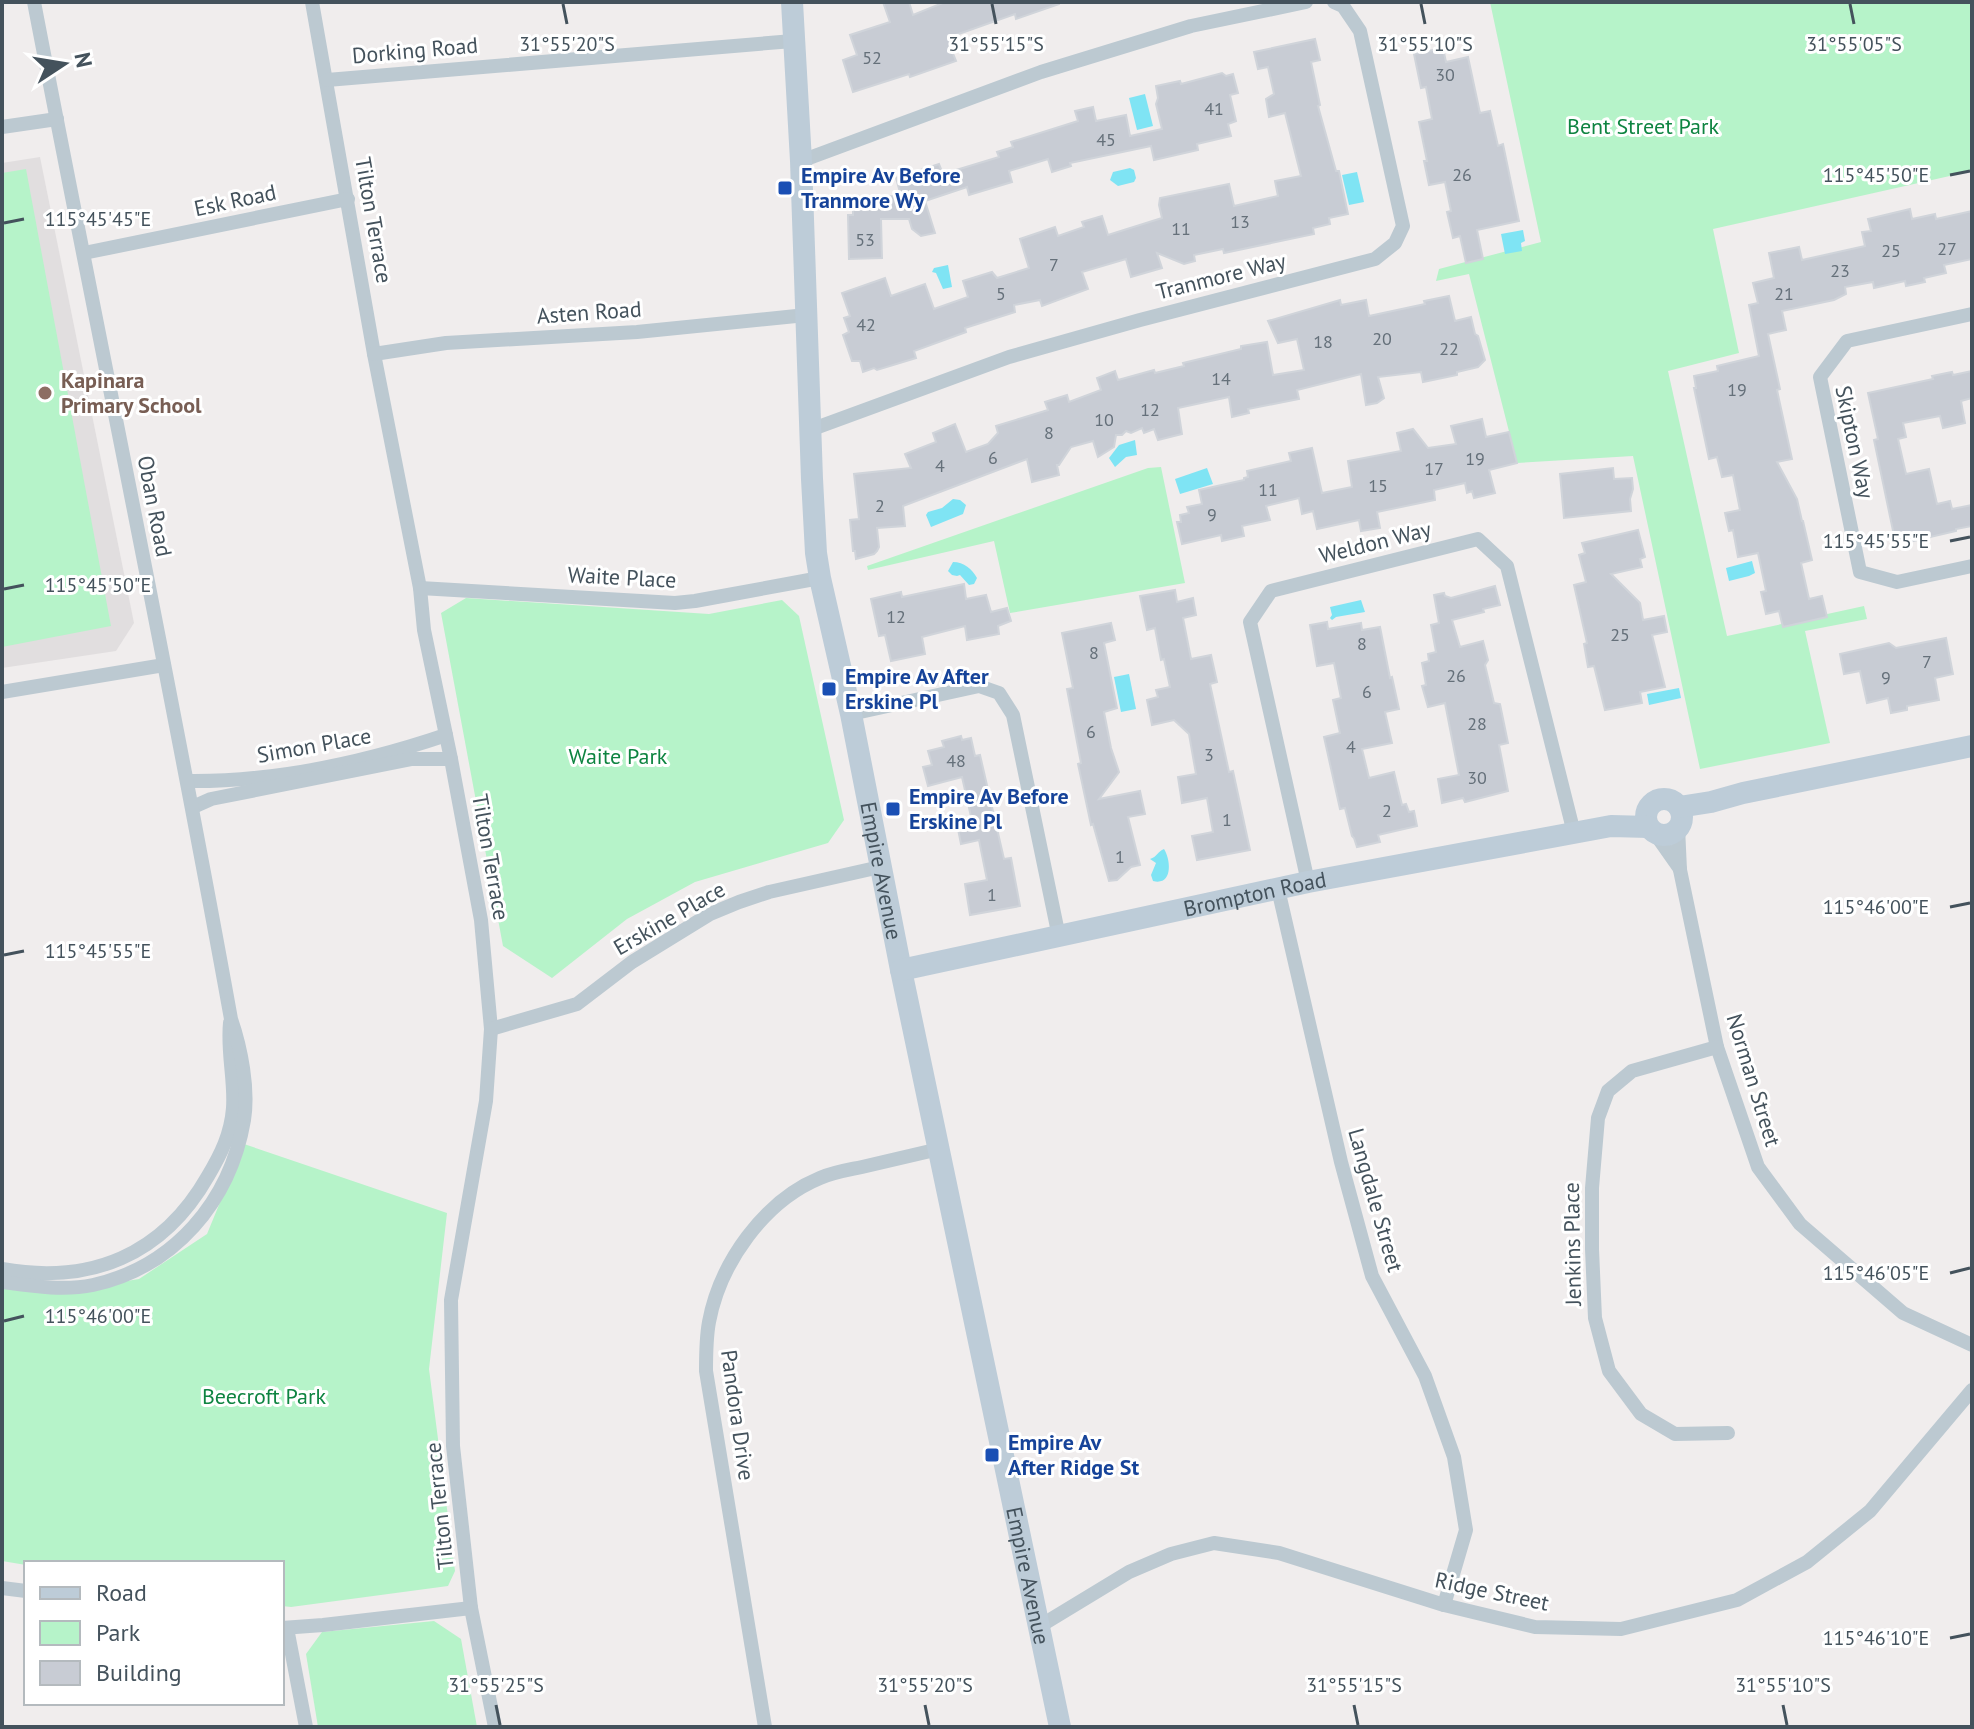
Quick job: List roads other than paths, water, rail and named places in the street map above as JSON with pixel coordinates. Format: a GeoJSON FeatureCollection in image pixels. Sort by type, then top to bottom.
{"type":"FeatureCollection","features":[{"type":"Feature","properties":{"kind":"street","name":"Oban Road"},"geometry":{"type":"LineString","coordinates":[[2,1282],[45,1288],[91,1285],[131,1273],[183,1239],[199,1223],[228,1172],[244,1118],[245,1093],[240,1044],[231,1019],[188,781],[34,2]]}},
{"type":"Feature","properties":{"kind":"street","name":"Tilton Terrace"},"geometry":{"type":"LineString","coordinates":[[312,2],[374,354],[420,588],[424,630],[481,920],[491,1029],[486,1101],[451,1300],[453,1446],[471,1608],[495,1727]]}},
{"type":"Feature","properties":{"kind":"street","name":"Empire Avenue"},"geometry":{"type":"LineString","coordinates":[[792,2],[814,518],[820,578],[851,714],[901,970],[1060,1727]]}},
{"type":"Feature","properties":{"kind":"street"},"geometry":{"type":"LineString","coordinates":[[801,161],[1041,72],[1191,26],[1306,2]]}},
{"type":"Feature","properties":{"kind":"street","name":"Tranmore Way"},"geometry":{"type":"LineString","coordinates":[[810,430],[1009,357],[1375,259],[1395,243],[1403,226],[1360,31],[1343,6],[1334,2]]}},
{"type":"Feature","properties":{"kind":"street","name":"Dorking Road"},"geometry":{"type":"LineString","coordinates":[[327,80],[793,41]]}},
{"type":"Feature","properties":{"kind":"street"},"geometry":{"type":"LineString","coordinates":[[2,127],[57,119]]}},
{"type":"Feature","properties":{"kind":"street","name":"Esk Road"},"geometry":{"type":"LineString","coordinates":[[84,253],[348,199]]}},
{"type":"Feature","properties":{"kind":"street","name":"Skipton Way"},"geometry":{"type":"LineString","coordinates":[[1972,314],[1847,341],[1820,377],[1860,572],[1897,582],[1972,566]]}},
{"type":"Feature","properties":{"kind":"street","name":"Asten Road"},"geometry":{"type":"LineString","coordinates":[[374,354],[446,343],[637,332],[806,315]]}},
{"type":"Feature","properties":{"kind":"street","name":"Weldon Way"},"geometry":{"type":"LineString","coordinates":[[1308,882],[1250,622],[1271,591],[1478,539],[1507,566],[1574,833]]}},
{"type":"Feature","properties":{"kind":"street","name":"Waite Place"},"geometry":{"type":"LineString","coordinates":[[420,588],[675,603],[820,578]]}},
{"type":"Feature","properties":{"kind":"street"},"geometry":{"type":"LineString","coordinates":[[2,692],[164,665]]}},
{"type":"Feature","properties":{"kind":"street"},"geometry":{"type":"LineString","coordinates":[[851,714],[979,686],[999,693],[1013,715],[1059,937]]}},
{"type":"Feature","properties":{"kind":"street","name":"Simon Place"},"geometry":{"type":"LineString","coordinates":[[188,781],[225,782],[283,774],[372,758],[446,735]]}},
{"type":"Feature","properties":{"kind":"street"},"geometry":{"type":"LineString","coordinates":[[1679,818],[1674,802],[1660,799],[1650,822],[1667,835],[1679,818],[1711,802],[1972,746]]}},
{"type":"Feature","properties":{"kind":"street","name":"Simon Place"},"geometry":{"type":"LineString","coordinates":[[193,807],[211,799],[412,759],[451,759]]}},
{"type":"Feature","properties":{"kind":"street","name":"Norman Street"},"geometry":{"type":"LineString","coordinates":[[1679,818],[1680,870],[1717,1047],[1758,1167],[1800,1224],[1903,1313],[1972,1345]]}},
{"type":"Feature","properties":{"kind":"street","name":"Brompton Road"},"geometry":{"type":"LineString","coordinates":[[901,970],[1308,882],[1611,826],[1650,822]]}},
{"type":"Feature","properties":{"kind":"street","name":"Norman Street"},"geometry":{"type":"LineString","coordinates":[[1650,822],[1680,870]]}},
{"type":"Feature","properties":{"kind":"street","name":"Erskine Place"},"geometry":{"type":"LineString","coordinates":[[491,1029],[577,1004],[632,962],[710,914],[795,885],[880,867]]}},
{"type":"Feature","properties":{"kind":"street","name":"Langdale Street"},"geometry":{"type":"LineString","coordinates":[[1278,889],[1341,1162],[1372,1276],[1425,1376],[1454,1457],[1466,1530],[1444,1605]]}},
{"type":"Feature","properties":{"kind":"street","name":"Oban Road"},"geometry":{"type":"LineString","coordinates":[[2,1269],[63,1274],[86,1271],[123,1258],[165,1233],[196,1197],[224,1148],[233,1108],[228,1043],[231,1019]]}},
{"type":"Feature","properties":{"kind":"street","name":"Jenkins Place"},"geometry":{"type":"LineString","coordinates":[[1717,1047],[1632,1071],[1608,1091],[1598,1118],[1592,1188],[1592,1249],[1595,1318],[1609,1371],[1641,1414],[1675,1434],[1728,1433]]}},
{"type":"Feature","properties":{"kind":"street","name":"Pandora Drive"},"geometry":{"type":"LineString","coordinates":[[765,1727],[706,1371],[706,1346],[713,1303],[746,1240],[769,1214],[796,1191],[824,1176],[939,1149]]}},
{"type":"Feature","properties":{"kind":"street","name":"Ridge Street"},"geometry":{"type":"LineString","coordinates":[[1040,1626],[1129,1572],[1171,1554],[1214,1543],[1279,1553],[1444,1605],[1535,1627],[1621,1629],[1737,1600],[1807,1562],[1870,1511],[1972,1390]]}},
{"type":"Feature","properties":{"kind":"street"},"geometry":{"type":"LineString","coordinates":[[2,1588],[24,1591]]}},
{"type":"Feature","properties":{"kind":"street"},"geometry":{"type":"LineString","coordinates":[[306,1727],[285,1628],[471,1608]]}},
{"type":"Feature","properties":{"kind":"water"},"geometry":{"type":"Polygon","coordinates":[[[1145,94],[1153,126],[1137,130],[1129,98],[1145,94]]]}},
{"type":"Feature","properties":{"kind":"water"},"geometry":{"type":"Polygon","coordinates":[[[1134,170],[1134,182],[1118,186],[1110,180],[1113,172],[1134,170]]]}},
{"type":"Feature","properties":{"kind":"water"},"geometry":{"type":"Polygon","coordinates":[[[1357,172],[1364,202],[1349,205],[1342,175],[1357,172]]]}},
{"type":"Feature","properties":{"kind":"water"},"geometry":{"type":"Polygon","coordinates":[[[1523,230],[1525,241],[1521,243],[1522,251],[1505,254],[1501,234],[1523,230]]]}},
{"type":"Feature","properties":{"kind":"water"},"geometry":{"type":"Polygon","coordinates":[[[948,265],[952,287],[943,289],[936,273],[932,272],[934,268],[948,265]]]}},
{"type":"Feature","properties":{"kind":"water"},"geometry":{"type":"Polygon","coordinates":[[[1135,440],[1137,455],[1126,457],[1115,467],[1109,458],[1119,445],[1135,440]]]}},
{"type":"Feature","properties":{"kind":"water"},"geometry":{"type":"Polygon","coordinates":[[[1207,468],[1213,484],[1180,494],[1175,479],[1207,468]]]}},
{"type":"Feature","properties":{"kind":"water"},"geometry":{"type":"Polygon","coordinates":[[[953,499],[966,505],[963,514],[931,527],[926,515],[928,512],[942,508],[953,499]]]}},
{"type":"Feature","properties":{"kind":"water"},"geometry":{"type":"Polygon","coordinates":[[[1752,561],[1755,573],[1729,581],[1726,568],[1752,561]]]}},
{"type":"Feature","properties":{"kind":"water"},"geometry":{"type":"Polygon","coordinates":[[[953,562],[970,569],[977,578],[974,584],[969,585],[960,575],[952,575],[948,571],[953,562]]]}},
{"type":"Feature","properties":{"kind":"water"},"geometry":{"type":"Polygon","coordinates":[[[1361,600],[1365,612],[1330,618],[1330,607],[1361,600]]]}},
{"type":"Feature","properties":{"kind":"water"},"geometry":{"type":"Polygon","coordinates":[[[1129,674],[1136,709],[1121,712],[1114,677],[1129,674]]]}},
{"type":"Feature","properties":{"kind":"water"},"geometry":{"type":"Polygon","coordinates":[[[1679,688],[1681,698],[1649,705],[1647,694],[1679,688]]]}},
{"type":"Feature","properties":{"kind":"water"},"geometry":{"type":"Polygon","coordinates":[[[1164,849],[1169,871],[1164,880],[1153,881],[1151,875],[1156,863],[1150,859],[1164,849]]]}},
{"type":"Feature","properties":{"kind":"place","name":"Empire Av Before Tranmore Wy"},"geometry":{"type":"Point","coordinates":[785,188]}},
{"type":"Feature","properties":{"kind":"place","name":"Kapinara Primary School"},"geometry":{"type":"Point","coordinates":[45,393]}},
{"type":"Feature","properties":{"kind":"place","name":"Empire Av After Erskine Pl"},"geometry":{"type":"Point","coordinates":[829,689]}},
{"type":"Feature","properties":{"kind":"place","name":"Empire Av Before Erskine Pl"},"geometry":{"type":"Point","coordinates":[893,809]}},
{"type":"Feature","properties":{"kind":"place","name":"Empire Av After Ridge St"},"geometry":{"type":"Point","coordinates":[992,1455]}},
{"type":"Feature","properties":{"kind":"park label","name":"Bent Street Park"},"geometry":{"type":"Point","coordinates":[1643,126]}},
{"type":"Feature","properties":{"kind":"park label","name":"Waite Park"},"geometry":{"type":"Point","coordinates":[618,756]}},
{"type":"Feature","properties":{"kind":"park label","name":"Beecroft Park"},"geometry":{"type":"Point","coordinates":[264,1396]}}]}
